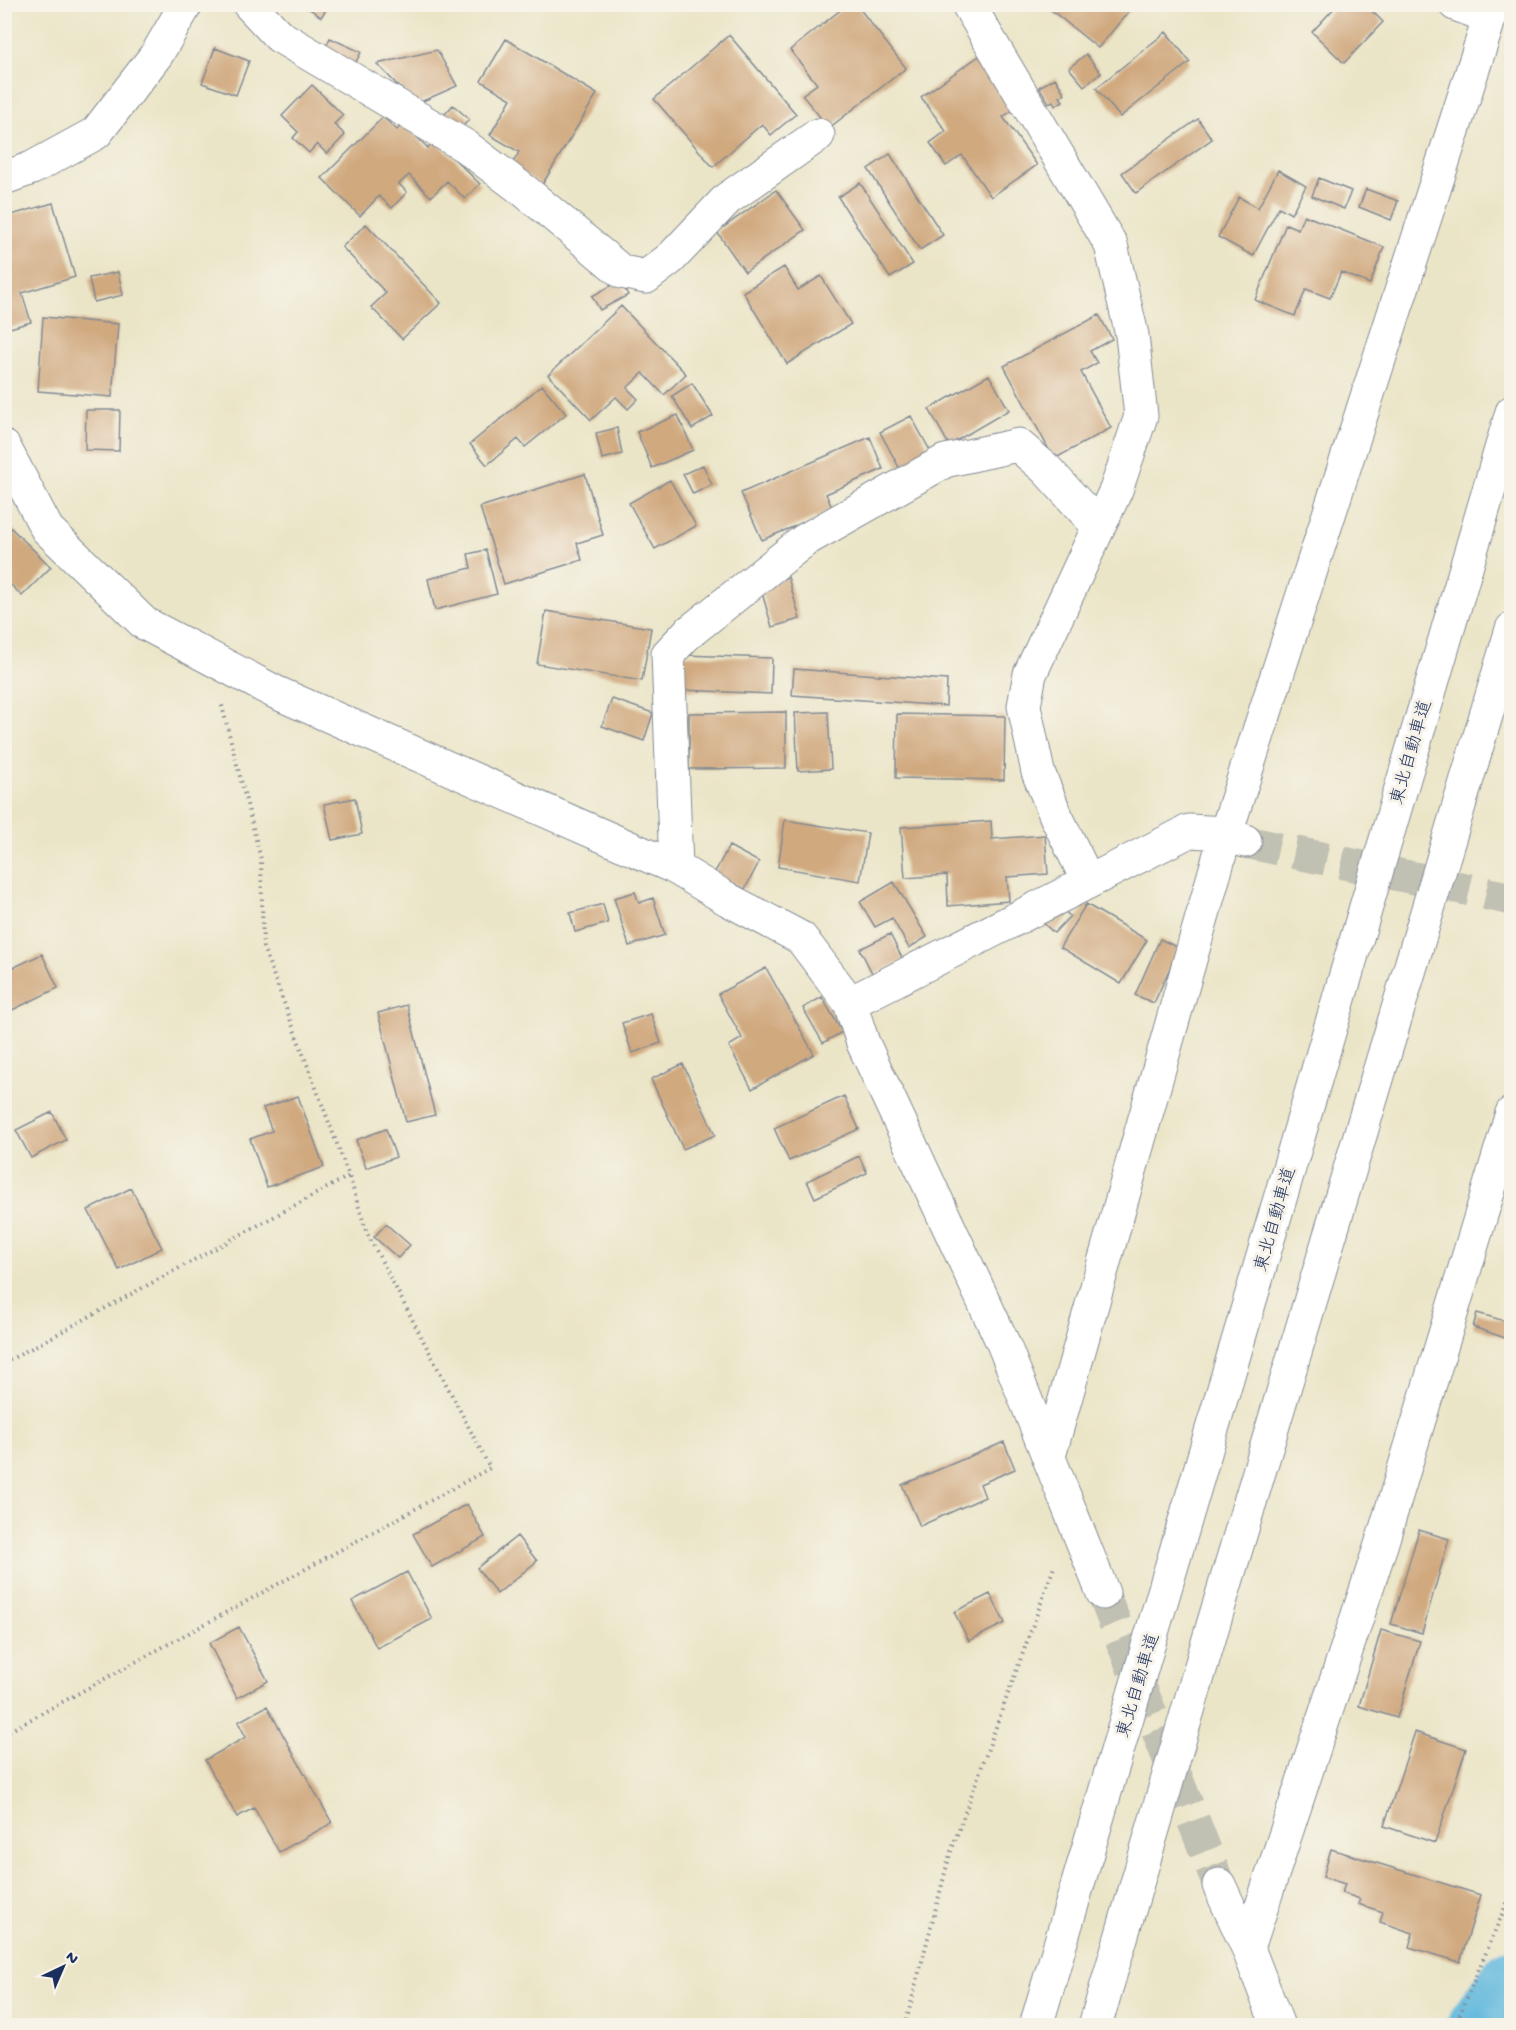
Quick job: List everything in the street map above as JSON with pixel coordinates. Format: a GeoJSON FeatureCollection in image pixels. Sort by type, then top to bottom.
{"type":"FeatureCollection","features":[{"type":"Feature","properties":{"kind":"main road"},"geometry":{"type":"LineString","coordinates":[[4,178],[32,168],[96,133],[157,54],[186,4]]}},
{"type":"Feature","properties":{"kind":"main road"},"geometry":{"type":"LineString","coordinates":[[249,4],[279,36],[465,146],[526,192],[622,272],[646,277],[671,258],[727,199],[818,135]]}},
{"type":"Feature","properties":{"kind":"main road"},"geometry":{"type":"LineString","coordinates":[[968,4],[1111,245],[1132,335],[1141,416],[1116,490],[1030,674],[1024,706],[1038,772],[1056,816],[1088,881]]}},
{"type":"Feature","properties":{"kind":"main road"},"geometry":{"type":"LineString","coordinates":[[1049,1456],[1236,838],[1492,11],[1455,4]]}},
{"type":"Feature","properties":{"kind":"main road","name":"東北自動車道"},"geometry":{"type":"LineString","coordinates":[[1036,2025],[1512,412]]}},
{"type":"Feature","properties":{"kind":"main road"},"geometry":{"type":"LineString","coordinates":[[676,868],[668,654],[687,634],[805,540],[945,461],[1018,445],[1046,470],[1099,527]]}},
{"type":"Feature","properties":{"kind":"main road"},"geometry":{"type":"LineString","coordinates":[[5,453],[47,529],[144,623],[275,692],[676,868],[729,900],[801,938],[849,1003],[863,1043],[1003,1343],[1103,1593]]}},
{"type":"Feature","properties":{"kind":"main road"},"geometry":{"type":"LineString","coordinates":[[1095,2025],[1512,629]]}},
{"type":"Feature","properties":{"kind":"main road"},"geometry":{"type":"LineString","coordinates":[[849,1003],[1189,831],[1236,838]]}},
{"type":"Feature","properties":{"kind":"main road"},"geometry":{"type":"LineString","coordinates":[[1248,1948],[1382,1542],[1512,1113]]}},
{"type":"Feature","properties":{"kind":"main road"},"geometry":{"type":"LineString","coordinates":[[1219,1885],[1248,1948],[1278,2025]]}},
{"type":"Feature","properties":{"kind":"path"},"geometry":{"type":"LineString","coordinates":[[4,1734],[490,1468],[367,1233],[263,947],[261,859],[210,658]]}},
{"type":"Feature","properties":{"kind":"path"},"geometry":{"type":"LineString","coordinates":[[4,1363],[348,1176]]}},
{"type":"Feature","properties":{"kind":"path"},"geometry":{"type":"LineString","coordinates":[[905,2025],[950,1854],[1072,1515]]}},
{"type":"Feature","properties":{"kind":"path"},"geometry":{"type":"LineString","coordinates":[[1455,2025],[1512,1891]]}},
{"type":"Feature","properties":{"kind":"building"},"geometry":{"type":"Polygon","coordinates":[[[303,4],[330,4],[321,17],[303,4]]]}},
{"type":"Feature","properties":{"kind":"building"},"geometry":{"type":"Polygon","coordinates":[[[848,4],[856,4],[906,68],[829,128],[802,95],[817,84],[790,50],[848,4]]]}},
{"type":"Feature","properties":{"kind":"building"},"geometry":{"type":"Polygon","coordinates":[[[1338,4],[1365,4],[1383,22],[1344,63],[1312,32],[1338,4]]]}},
{"type":"Feature","properties":{"kind":"building"},"geometry":{"type":"Polygon","coordinates":[[[1045,5],[1124,5],[1130,10],[1098,48],[1045,5]]]}},
{"type":"Feature","properties":{"kind":"building"},"geometry":{"type":"Polygon","coordinates":[[[1166,32],[1190,62],[1120,117],[1096,88],[1166,32]]]}},
{"type":"Feature","properties":{"kind":"building"},"geometry":{"type":"Polygon","coordinates":[[[729,35],[796,114],[771,135],[762,124],[713,167],[654,99],[729,35]]]}},
{"type":"Feature","properties":{"kind":"building"},"geometry":{"type":"Polygon","coordinates":[[[330,38],[361,52],[354,66],[323,53],[330,38]]]}},
{"type":"Feature","properties":{"kind":"building"},"geometry":{"type":"Polygon","coordinates":[[[506,39],[597,94],[542,185],[511,166],[519,152],[490,135],[511,99],[481,81],[506,39]]]}},
{"type":"Feature","properties":{"kind":"building"},"geometry":{"type":"Polygon","coordinates":[[[215,48],[249,61],[236,95],[202,83],[215,48]]]}},
{"type":"Feature","properties":{"kind":"building"},"geometry":{"type":"Polygon","coordinates":[[[437,50],[457,86],[416,104],[377,64],[437,50]]]}},
{"type":"Feature","properties":{"kind":"building"},"geometry":{"type":"Polygon","coordinates":[[[1086,54],[1101,73],[1084,86],[1069,68],[1086,54]]]}},
{"type":"Feature","properties":{"kind":"building"},"geometry":{"type":"Polygon","coordinates":[[[979,56],[1016,108],[1003,117],[1037,165],[991,197],[962,155],[946,166],[930,143],[946,131],[921,97],[979,56]]]}},
{"type":"Feature","properties":{"kind":"building"},"geometry":{"type":"Polygon","coordinates":[[[1055,78],[1065,94],[1060,97],[1063,101],[1055,106],[1053,101],[1049,103],[1039,87],[1055,78]]]}},
{"type":"Feature","properties":{"kind":"building"},"geometry":{"type":"Polygon","coordinates":[[[312,85],[343,115],[334,124],[345,135],[327,154],[317,144],[309,153],[293,138],[298,132],[282,116],[312,85]]]}},
{"type":"Feature","properties":{"kind":"building"},"geometry":{"type":"Polygon","coordinates":[[[453,105],[469,119],[461,129],[444,115],[453,105]]]}},
{"type":"Feature","properties":{"kind":"building"},"geometry":{"type":"Polygon","coordinates":[[[383,117],[397,130],[403,123],[428,148],[436,141],[480,184],[465,199],[447,181],[431,197],[409,175],[399,184],[407,192],[392,208],[379,196],[360,216],[322,178],[383,117]]]}},
{"type":"Feature","properties":{"kind":"building"},"geometry":{"type":"Polygon","coordinates":[[[1198,119],[1212,139],[1136,193],[1122,173],[1198,119]]]}},
{"type":"Feature","properties":{"kind":"building"},"geometry":{"type":"Polygon","coordinates":[[[890,154],[943,235],[920,250],[868,169],[890,154]]]}},
{"type":"Feature","properties":{"kind":"building"},"geometry":{"type":"Polygon","coordinates":[[[1278,170],[1306,186],[1291,214],[1279,207],[1253,256],[1218,237],[1239,197],[1258,208],[1278,170]]]}},
{"type":"Feature","properties":{"kind":"building"},"geometry":{"type":"Polygon","coordinates":[[[1319,178],[1351,191],[1344,209],[1312,196],[1319,178]]]}},
{"type":"Feature","properties":{"kind":"building"},"geometry":{"type":"Polygon","coordinates":[[[860,183],[913,264],[890,278],[838,197],[860,183]]]}},
{"type":"Feature","properties":{"kind":"building"},"geometry":{"type":"Polygon","coordinates":[[[1366,189],[1398,201],[1391,220],[1359,207],[1366,189]]]}},
{"type":"Feature","properties":{"kind":"building"},"geometry":{"type":"Polygon","coordinates":[[[776,190],[805,230],[745,272],[717,232],[776,190]]]}},
{"type":"Feature","properties":{"kind":"building"},"geometry":{"type":"Polygon","coordinates":[[[53,203],[75,277],[22,293],[31,322],[10,328],[4,307],[4,270],[12,269],[4,244],[4,217],[53,203]]]}},
{"type":"Feature","properties":{"kind":"building"},"geometry":{"type":"Polygon","coordinates":[[[1304,215],[1384,247],[1370,284],[1341,272],[1330,298],[1306,289],[1295,316],[1255,300],[1286,224],[1298,229],[1304,215]]]}},
{"type":"Feature","properties":{"kind":"building"},"geometry":{"type":"Polygon","coordinates":[[[366,224],[441,303],[402,339],[371,307],[386,293],[342,247],[366,224]]]}},
{"type":"Feature","properties":{"kind":"building"},"geometry":{"type":"Polygon","coordinates":[[[784,267],[798,290],[821,276],[851,324],[787,364],[743,292],[784,267]]]}},
{"type":"Feature","properties":{"kind":"building"},"geometry":{"type":"Polygon","coordinates":[[[118,272],[123,295],[94,302],[89,278],[118,272]]]}},
{"type":"Feature","properties":{"kind":"building"},"geometry":{"type":"Polygon","coordinates":[[[620,281],[628,295],[600,310],[592,296],[620,281]]]}},
{"type":"Feature","properties":{"kind":"building"},"geometry":{"type":"Polygon","coordinates":[[[621,306],[686,374],[664,395],[643,373],[627,388],[638,399],[628,409],[616,397],[591,420],[548,375],[621,306]]]}},
{"type":"Feature","properties":{"kind":"building"},"geometry":{"type":"Polygon","coordinates":[[[1099,315],[1112,339],[1090,351],[1097,363],[1081,372],[1111,428],[1054,459],[1004,366],[1099,315]]]}},
{"type":"Feature","properties":{"kind":"building"},"geometry":{"type":"Polygon","coordinates":[[[43,317],[118,324],[112,397],[38,391],[43,317]]]}},
{"type":"Feature","properties":{"kind":"building"},"geometry":{"type":"Polygon","coordinates":[[[989,375],[1009,410],[949,445],[929,409],[989,375]]]}},
{"type":"Feature","properties":{"kind":"building"},"geometry":{"type":"Polygon","coordinates":[[[692,383],[713,416],[692,429],[672,396],[692,383]]]}},
{"type":"Feature","properties":{"kind":"building"},"geometry":{"type":"Polygon","coordinates":[[[542,385],[566,414],[525,447],[518,439],[487,465],[470,444],[542,385]]]}},
{"type":"Feature","properties":{"kind":"building"},"geometry":{"type":"Polygon","coordinates":[[[86,410],[120,410],[119,451],[85,450],[86,410]]]}},
{"type":"Feature","properties":{"kind":"building"},"geometry":{"type":"Polygon","coordinates":[[[678,415],[693,450],[652,468],[637,432],[678,415]]]}},
{"type":"Feature","properties":{"kind":"building"},"geometry":{"type":"Polygon","coordinates":[[[911,416],[933,456],[902,473],[880,432],[911,416]]]}},
{"type":"Feature","properties":{"kind":"building"},"geometry":{"type":"Polygon","coordinates":[[[617,428],[622,454],[602,459],[596,433],[617,428]]]}},
{"type":"Feature","properties":{"kind":"building"},"geometry":{"type":"Polygon","coordinates":[[[870,437],[883,469],[826,494],[833,510],[762,540],[741,493],[870,437]]]}},
{"type":"Feature","properties":{"kind":"building"},"geometry":{"type":"Polygon","coordinates":[[[703,465],[712,485],[693,494],[683,474],[703,465]]]}},
{"type":"Feature","properties":{"kind":"building"},"geometry":{"type":"Polygon","coordinates":[[[585,474],[603,535],[577,543],[582,560],[504,584],[480,507],[585,474]]]}},
{"type":"Feature","properties":{"kind":"building"},"geometry":{"type":"Polygon","coordinates":[[[670,480],[696,526],[655,549],[629,503],[670,480]]]}},
{"type":"Feature","properties":{"kind":"building"},"geometry":{"type":"Polygon","coordinates":[[[9,526],[51,567],[22,596],[4,578],[4,530],[9,526]]]}},
{"type":"Feature","properties":{"kind":"building"},"geometry":{"type":"Polygon","coordinates":[[[486,550],[497,594],[435,610],[428,579],[471,568],[468,554],[486,550]]]}},
{"type":"Feature","properties":{"kind":"building"},"geometry":{"type":"Polygon","coordinates":[[[788,577],[800,619],[772,627],[760,586],[788,577]]]}},
{"type":"Feature","properties":{"kind":"building"},"geometry":{"type":"Polygon","coordinates":[[[546,611],[651,628],[642,681],[537,664],[546,611]]]}},
{"type":"Feature","properties":{"kind":"building"},"geometry":{"type":"Polygon","coordinates":[[[684,655],[772,658],[771,694],[683,690],[684,655]]]}},
{"type":"Feature","properties":{"kind":"building"},"geometry":{"type":"Polygon","coordinates":[[[794,669],[947,680],[946,706],[792,695],[794,669]]]}},
{"type":"Feature","properties":{"kind":"building"},"geometry":{"type":"Polygon","coordinates":[[[612,699],[653,713],[644,741],[602,726],[612,699]]]}},
{"type":"Feature","properties":{"kind":"building"},"geometry":{"type":"Polygon","coordinates":[[[786,712],[786,768],[689,769],[689,713],[786,712]]]}},
{"type":"Feature","properties":{"kind":"building"},"geometry":{"type":"Polygon","coordinates":[[[828,712],[831,769],[798,771],[795,713],[828,712]]]}},
{"type":"Feature","properties":{"kind":"building"},"geometry":{"type":"Polygon","coordinates":[[[897,714],[1005,716],[1004,780],[896,778],[897,714]]]}},
{"type":"Feature","properties":{"kind":"building"},"geometry":{"type":"Polygon","coordinates":[[[355,798],[362,834],[332,840],[324,804],[355,798]]]}},
{"type":"Feature","properties":{"kind":"building"},"geometry":{"type":"Polygon","coordinates":[[[785,820],[868,833],[860,881],[778,867],[785,820]]]}},
{"type":"Feature","properties":{"kind":"building"},"geometry":{"type":"Polygon","coordinates":[[[991,821],[992,839],[1045,835],[1048,874],[1007,877],[1009,901],[948,906],[947,875],[905,878],[901,827],[991,821]]]}},
{"type":"Feature","properties":{"kind":"building"},"geometry":{"type":"Polygon","coordinates":[[[729,846],[759,862],[745,889],[714,874],[729,846]]]}},
{"type":"Feature","properties":{"kind":"building"},"geometry":{"type":"Polygon","coordinates":[[[894,882],[927,937],[909,948],[892,918],[875,927],[860,902],[894,882]]]}},
{"type":"Feature","properties":{"kind":"building"},"geometry":{"type":"Polygon","coordinates":[[[635,892],[639,903],[653,898],[665,935],[629,946],[614,898],[635,892]]]}},
{"type":"Feature","properties":{"kind":"building"},"geometry":{"type":"Polygon","coordinates":[[[1055,903],[1070,916],[1054,933],[1040,920],[1055,903]]]}},
{"type":"Feature","properties":{"kind":"building"},"geometry":{"type":"Polygon","coordinates":[[[603,904],[608,923],[575,932],[570,913],[603,904]]]}},
{"type":"Feature","properties":{"kind":"building"},"geometry":{"type":"Polygon","coordinates":[[[1086,904],[1147,940],[1121,984],[1060,947],[1086,904]]]}},
{"type":"Feature","properties":{"kind":"building"},"geometry":{"type":"Polygon","coordinates":[[[890,934],[903,960],[873,975],[860,949],[890,934]]]}},
{"type":"Feature","properties":{"kind":"building"},"geometry":{"type":"Polygon","coordinates":[[[1160,939],[1179,948],[1154,1003],[1135,995],[1160,939]]]}},
{"type":"Feature","properties":{"kind":"building"},"geometry":{"type":"Polygon","coordinates":[[[42,954],[58,988],[4,1014],[4,972],[42,954]]]}},
{"type":"Feature","properties":{"kind":"building"},"geometry":{"type":"Polygon","coordinates":[[[766,968],[814,1054],[752,1089],[729,1046],[742,1038],[718,994],[766,968]]]}},
{"type":"Feature","properties":{"kind":"building"},"geometry":{"type":"Polygon","coordinates":[[[822,997],[842,1032],[823,1043],[803,1008],[822,997]]]}},
{"type":"Feature","properties":{"kind":"building"},"geometry":{"type":"Polygon","coordinates":[[[407,1005],[435,1115],[406,1122],[378,1013],[407,1005]]]}},
{"type":"Feature","properties":{"kind":"building"},"geometry":{"type":"Polygon","coordinates":[[[651,1014],[661,1043],[632,1053],[622,1023],[651,1014]]]}},
{"type":"Feature","properties":{"kind":"building"},"geometry":{"type":"Polygon","coordinates":[[[683,1064],[715,1135],[683,1149],[651,1079],[683,1064]]]}},
{"type":"Feature","properties":{"kind":"building"},"geometry":{"type":"Polygon","coordinates":[[[298,1096],[324,1167],[267,1187],[250,1139],[272,1131],[263,1108],[298,1096]]]}},
{"type":"Feature","properties":{"kind":"building"},"geometry":{"type":"Polygon","coordinates":[[[844,1096],[859,1129],[789,1161],[774,1128],[844,1096]]]}},
{"type":"Feature","properties":{"kind":"building"},"geometry":{"type":"Polygon","coordinates":[[[52,1112],[66,1140],[31,1158],[16,1130],[52,1112]]]}},
{"type":"Feature","properties":{"kind":"building"},"geometry":{"type":"Polygon","coordinates":[[[386,1129],[396,1157],[366,1168],[356,1140],[386,1129]]]}},
{"type":"Feature","properties":{"kind":"building"},"geometry":{"type":"Polygon","coordinates":[[[859,1156],[867,1173],[815,1198],[807,1181],[859,1156]]]}},
{"type":"Feature","properties":{"kind":"building"},"geometry":{"type":"Polygon","coordinates":[[[131,1188],[162,1248],[119,1270],[88,1210],[131,1188]]]}},
{"type":"Feature","properties":{"kind":"building"},"geometry":{"type":"Polygon","coordinates":[[[386,1224],[410,1245],[398,1258],[374,1237],[386,1224]]]}},
{"type":"Feature","properties":{"kind":"building"},"geometry":{"type":"Polygon","coordinates":[[[1477,1313],[1512,1323],[1508,1339],[1473,1327],[1477,1313]]]}},
{"type":"Feature","properties":{"kind":"building"},"geometry":{"type":"Polygon","coordinates":[[[1004,1442],[1015,1469],[980,1484],[985,1497],[920,1526],[902,1485],[1004,1442]]]}},
{"type":"Feature","properties":{"kind":"building"},"geometry":{"type":"Polygon","coordinates":[[[467,1504],[485,1537],[432,1567],[413,1534],[467,1504]]]}},
{"type":"Feature","properties":{"kind":"building"},"geometry":{"type":"Polygon","coordinates":[[[1419,1530],[1449,1539],[1422,1633],[1391,1624],[1419,1530]]]}},
{"type":"Feature","properties":{"kind":"building"},"geometry":{"type":"Polygon","coordinates":[[[517,1536],[537,1561],[497,1594],[477,1568],[517,1536]]]}},
{"type":"Feature","properties":{"kind":"building"},"geometry":{"type":"Polygon","coordinates":[[[407,1572],[432,1619],[377,1648],[352,1601],[407,1572]]]}},
{"type":"Feature","properties":{"kind":"building"},"geometry":{"type":"Polygon","coordinates":[[[990,1594],[1005,1623],[969,1641],[954,1612],[990,1594]]]}},
{"type":"Feature","properties":{"kind":"building"},"geometry":{"type":"Polygon","coordinates":[[[239,1627],[268,1681],[237,1698],[209,1643],[239,1627]]]}},
{"type":"Feature","properties":{"kind":"building"},"geometry":{"type":"Polygon","coordinates":[[[1381,1630],[1420,1641],[1397,1718],[1359,1706],[1381,1630]]]}},
{"type":"Feature","properties":{"kind":"building"},"geometry":{"type":"Polygon","coordinates":[[[267,1706],[332,1823],[279,1852],[254,1808],[237,1817],[205,1760],[246,1737],[238,1722],[267,1706]]]}},
{"type":"Feature","properties":{"kind":"building"},"geometry":{"type":"Polygon","coordinates":[[[1415,1732],[1466,1749],[1435,1843],[1384,1826],[1415,1732]]]}},
{"type":"Feature","properties":{"kind":"building"},"geometry":{"type":"Polygon","coordinates":[[[1331,1849],[1481,1895],[1460,1962],[1409,1947],[1413,1933],[1380,1922],[1383,1912],[1358,1904],[1360,1899],[1342,1893],[1345,1884],[1323,1877],[1331,1849]]]}},
{"type":"Feature","properties":{"kind":"waterway"},"geometry":{"type":"LineString","coordinates":[[1479,2026],[1512,1980]]}},
{"type":"Feature","properties":{"kind":"tunnel"},"geometry":{"type":"LineString","coordinates":[[1246,842],[1512,899]]}},
{"type":"Feature","properties":{"kind":"tunnel"},"geometry":{"type":"LineString","coordinates":[[1103,1593],[1219,1885]]}}]}
